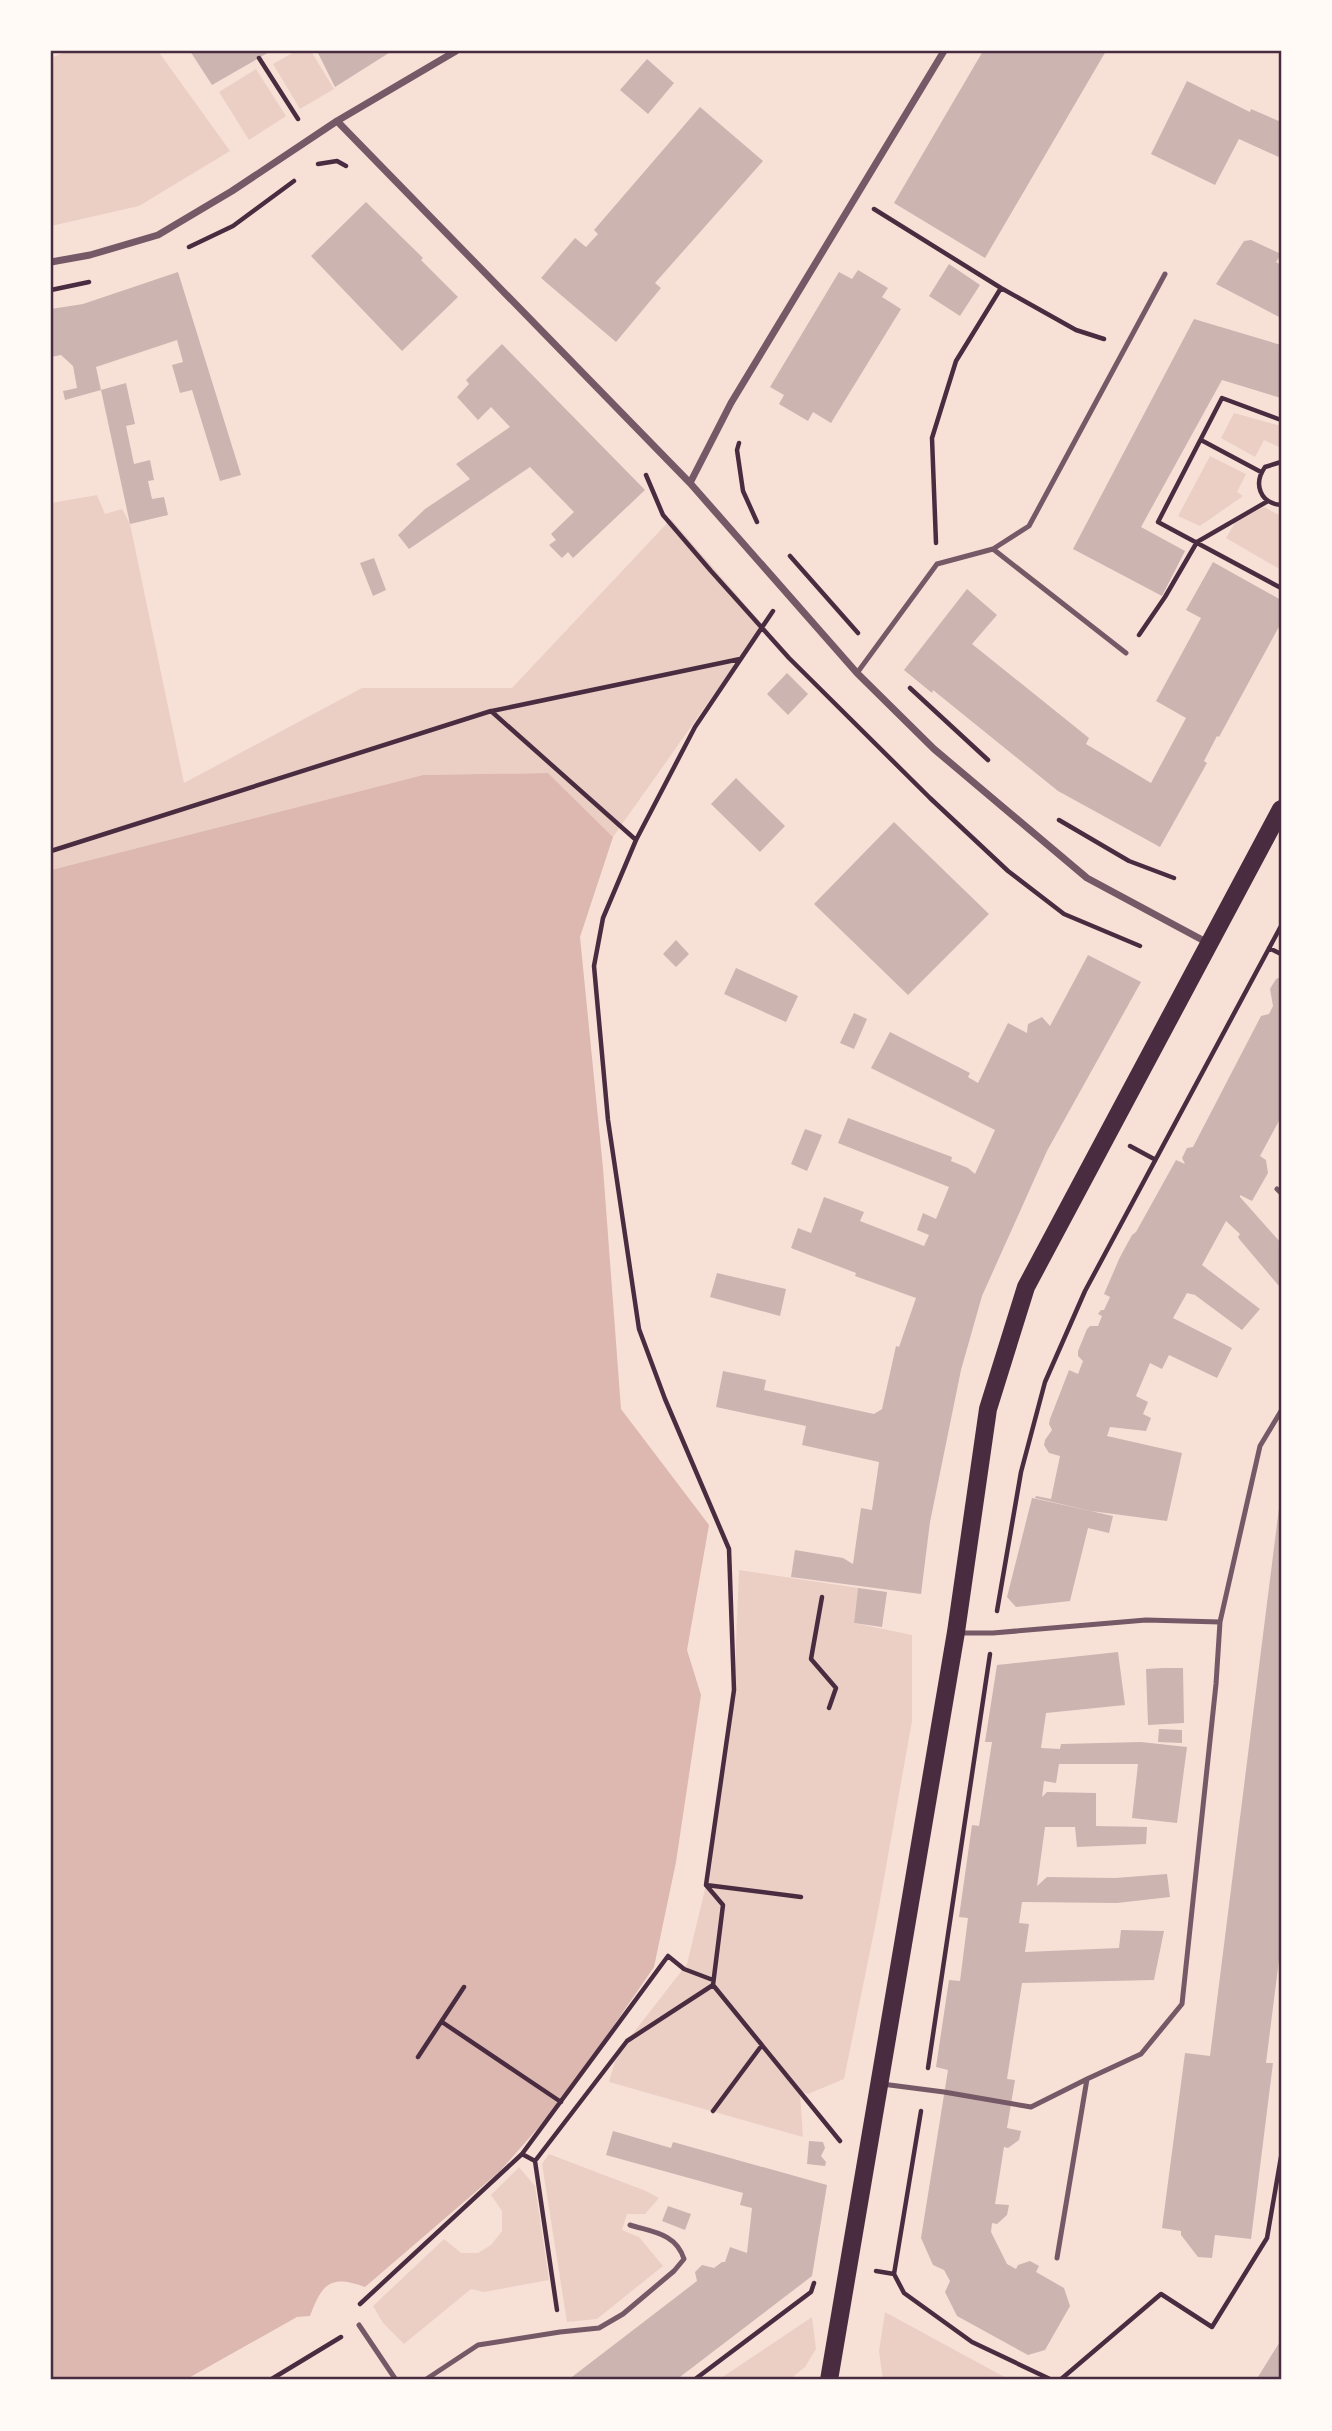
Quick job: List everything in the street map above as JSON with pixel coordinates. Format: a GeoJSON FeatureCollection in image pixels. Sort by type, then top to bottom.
{"type":"FeatureCollection","features":[{"type":"Feature","properties":{"kind":"main road"},"geometry":{"type":"LineString","coordinates":[[830,2380],[956,1632],[988,1409],[1026,1287],[1281,809]]}},
{"type":"Feature","properties":{"kind":"street"},"geometry":{"type":"LineString","coordinates":[[51,262],[90,255],[158,235],[232,191],[337,121],[456,51]]}},
{"type":"Feature","properties":{"kind":"street"},"geometry":{"type":"LineString","coordinates":[[690,483],[731,403],[944,51]]}},
{"type":"Feature","properties":{"kind":"street"},"geometry":{"type":"LineString","coordinates":[[337,121],[690,483],[857,673],[934,749],[1087,878],[1208,943]]}},
{"type":"Feature","properties":{"kind":"lane"},"geometry":{"type":"LineString","coordinates":[[857,673],[937,564],[993,549],[1029,526],[1165,274]]}},
{"type":"Feature","properties":{"kind":"lane"},"geometry":{"type":"LineString","coordinates":[[993,549],[1126,653]]}},
{"type":"Feature","properties":{"kind":"lane"},"geometry":{"type":"LineString","coordinates":[[879,2084],[1031,2107],[1140,2054],[1182,2004],[1216,1684],[1220,1622],[1260,1446],[1281,1411]]}},
{"type":"Feature","properties":{"kind":"lane"},"geometry":{"type":"LineString","coordinates":[[956,1632],[993,1633],[1146,1620],[1220,1622]]}},
{"type":"Feature","properties":{"kind":"lane"},"geometry":{"type":"LineString","coordinates":[[1057,2258],[1087,2079]]}},
{"type":"Feature","properties":{"kind":"lane"},"geometry":{"type":"LineString","coordinates":[[425,2380],[478,2345],[599,2328],[623,2314],[674,2271],[684,2259],[681,2248],[667,2236],[630,2225]]}},
{"type":"Feature","properties":{"kind":"lane"},"geometry":{"type":"LineString","coordinates":[[359,2325],[396,2380]]}},
{"type":"Feature","properties":{"kind":"path"},"geometry":{"type":"LineString","coordinates":[[260,58],[299,121]]}},
{"type":"Feature","properties":{"kind":"path"},"geometry":{"type":"LineString","coordinates":[[874,209],[1001,288],[1076,330],[1126,346]]}},
{"type":"Feature","properties":{"kind":"path"},"geometry":{"type":"LineString","coordinates":[[937,564],[932,438],[956,361],[1001,288]]}},
{"type":"Feature","properties":{"kind":"path"},"geometry":{"type":"LineString","coordinates":[[1281,420],[1222,398],[1158,522],[1281,588]]}},
{"type":"Feature","properties":{"kind":"path"},"geometry":{"type":"LineString","coordinates":[[739,440],[737,450],[743,491],[757,522]]}},
{"type":"Feature","properties":{"kind":"path"},"geometry":{"type":"LineString","coordinates":[[1201,440],[1262,472]]}},
{"type":"Feature","properties":{"kind":"path"},"geometry":{"type":"LineString","coordinates":[[1281,462],[1270,464],[1262,472],[1258,485],[1268,501],[1281,505]]}},
{"type":"Feature","properties":{"kind":"path"},"geometry":{"type":"LineString","coordinates":[[641,470],[649,479],[663,515],[762,628],[856,727],[1008,871],[1064,914],[1140,946]]}},
{"type":"Feature","properties":{"kind":"path"},"geometry":{"type":"LineString","coordinates":[[1126,653],[1165,597],[1197,542],[1268,501]]}},
{"type":"Feature","properties":{"kind":"path"},"geometry":{"type":"LineString","coordinates":[[785,552],[873,650]]}},
{"type":"Feature","properties":{"kind":"path"},"geometry":{"type":"LineString","coordinates":[[560,2332],[535,2161],[628,2041],[713,1982],[723,1905],[706,1885],[734,1690],[729,1549],[665,1399],[639,1329],[608,1120],[594,966],[603,918],[636,840],[695,727],[785,593]]}},
{"type":"Feature","properties":{"kind":"path"},"geometry":{"type":"LineString","coordinates":[[51,851],[491,712],[741,658]]}},
{"type":"Feature","properties":{"kind":"path"},"geometry":{"type":"LineString","coordinates":[[907,685],[996,768]]}},
{"type":"Feature","properties":{"kind":"path"},"geometry":{"type":"LineString","coordinates":[[491,712],[636,840]]}},
{"type":"Feature","properties":{"kind":"path"},"geometry":{"type":"LineString","coordinates":[[1054,816],[1129,861],[1174,878]]}},
{"type":"Feature","properties":{"kind":"path"},"geometry":{"type":"LineString","coordinates":[[1052,2380],[972,2342],[904,2293],[894,2274],[925,2089],[993,1633],[1021,1472],[1045,1382],[1085,1291],[1281,926]]}},
{"type":"Feature","properties":{"kind":"path"},"geometry":{"type":"LineString","coordinates":[[1269,948],[1281,954]]}},
{"type":"Feature","properties":{"kind":"path"},"geometry":{"type":"LineString","coordinates":[[822,1597],[811,1659],[836,1688],[829,1708]]}},
{"type":"Feature","properties":{"kind":"path"},"geometry":{"type":"LineString","coordinates":[[706,1885],[801,1897]]}},
{"type":"Feature","properties":{"kind":"path"},"geometry":{"type":"LineString","coordinates":[[270,2380],[359,2325],[360,2303],[522,2154],[668,1956],[684,1969],[713,1982],[842,2144]]}},
{"type":"Feature","properties":{"kind":"path"},"geometry":{"type":"LineString","coordinates":[[418,2057],[464,1987]]}},
{"type":"Feature","properties":{"kind":"path"},"geometry":{"type":"LineString","coordinates":[[442,2022],[561,2102]]}},
{"type":"Feature","properties":{"kind":"path"},"geometry":{"type":"LineString","coordinates":[[713,2111],[762,2045]]}},
{"type":"Feature","properties":{"kind":"path"},"geometry":{"type":"LineString","coordinates":[[522,2154],[535,2161]]}},
{"type":"Feature","properties":{"kind":"path"},"geometry":{"type":"LineString","coordinates":[[1060,2380],[1161,2294],[1212,2327],[1268,2238],[1281,2157]]}},
{"type":"Feature","properties":{"kind":"path"},"geometry":{"type":"LineString","coordinates":[[694,2380],[811,2292],[821,2262],[894,2274]]}},
{"type":"Feature","properties":{"kind":"shaded area"},"geometry":{"type":"Polygon","coordinates":[[[67,51],[158,51],[230,151],[139,206],[51,226],[51,58],[67,51]]]}},
{"type":"Feature","properties":{"kind":"shaded area"},"geometry":{"type":"Polygon","coordinates":[[[296,51],[311,51],[334,89],[300,109],[273,64],[296,51]]]}},
{"type":"Feature","properties":{"kind":"shaded area"},"geometry":{"type":"Polygon","coordinates":[[[256,69],[286,116],[249,140],[219,92],[256,69]]]}},
{"type":"Feature","properties":{"kind":"shaded area"},"geometry":{"type":"Polygon","coordinates":[[[1234,413],[1281,426],[1281,448],[1264,440],[1255,457],[1221,438],[1234,413]]]}},
{"type":"Feature","properties":{"kind":"shaded area"},"geometry":{"type":"Polygon","coordinates":[[[1210,456],[1246,474],[1237,492],[1243,496],[1200,526],[1178,516],[1210,456]]]}},
{"type":"Feature","properties":{"kind":"shaded area"},"geometry":{"type":"Polygon","coordinates":[[[97,495],[105,514],[122,509],[130,524],[184,783],[362,688],[512,688],[671,519],[763,625],[613,837],[548,773],[423,775],[51,870],[51,503],[97,495]]]}},
{"type":"Feature","properties":{"kind":"shaded area"},"geometry":{"type":"Polygon","coordinates":[[[1264,507],[1281,516],[1281,570],[1226,538],[1236,521],[1264,507]]]}},
{"type":"Feature","properties":{"kind":"shaded area"},"geometry":{"type":"Polygon","coordinates":[[[548,773],[613,837],[580,937],[603,1168],[621,1409],[709,1525],[687,1650],[701,1695],[676,1862],[654,1967],[561,2102],[500,2171],[365,2287],[343,2282],[329,2285],[323,2289],[310,2316],[297,2317],[185,2380],[51,2380],[51,870],[423,775],[548,773]]]}},
{"type":"Feature","properties":{"kind":"shaded area"},"geometry":{"type":"Polygon","coordinates":[[[739,1570],[858,1588],[854,1623],[912,1635],[912,1721],[878,1912],[844,2079],[808,2094],[800,2091],[803,2137],[609,2082],[617,2054],[624,2049],[627,2041],[687,1964],[706,1885],[734,1690],[739,1570]]]}},
{"type":"Feature","properties":{"kind":"shaded area"},"geometry":{"type":"Polygon","coordinates":[[[549,2154],[659,2198],[645,2214],[627,2214],[622,2230],[639,2237],[663,2266],[597,2319],[567,2322],[542,2164],[549,2154]]]}},
{"type":"Feature","properties":{"kind":"shaded area"},"geometry":{"type":"Polygon","coordinates":[[[519,2167],[535,2186],[549,2280],[484,2292],[471,2289],[404,2344],[383,2323],[373,2306],[444,2239],[461,2253],[478,2253],[491,2245],[502,2231],[502,2211],[491,2195],[519,2167]]]}},
{"type":"Feature","properties":{"kind":"shaded area"},"geometry":{"type":"Polygon","coordinates":[[[885,2312],[1010,2380],[883,2380],[879,2351],[885,2312]]]}},
{"type":"Feature","properties":{"kind":"shaded area"},"geometry":{"type":"Polygon","coordinates":[[[812,2317],[816,2349],[805,2367],[789,2380],[718,2380],[812,2317]]]}},
{"type":"Feature","properties":{"kind":"building"},"geometry":{"type":"Polygon","coordinates":[[[190,51],[271,51],[212,85],[190,51]]]}},
{"type":"Feature","properties":{"kind":"building"},"geometry":{"type":"Polygon","coordinates":[[[317,51],[392,51],[335,87],[317,51]]]}},
{"type":"Feature","properties":{"kind":"building"},"geometry":{"type":"Polygon","coordinates":[[[983,51],[1106,51],[985,258],[894,203],[983,51]]]}},
{"type":"Feature","properties":{"kind":"building"},"geometry":{"type":"Polygon","coordinates":[[[647,59],[674,83],[648,114],[620,90],[647,59]]]}},
{"type":"Feature","properties":{"kind":"building"},"geometry":{"type":"Polygon","coordinates":[[[1187,81],[1250,112],[1251,109],[1281,122],[1281,158],[1239,139],[1215,185],[1151,154],[1187,81]]]}},
{"type":"Feature","properties":{"kind":"building"},"geometry":{"type":"Polygon","coordinates":[[[700,107],[763,161],[655,283],[661,288],[616,342],[541,278],[575,238],[586,247],[598,234],[594,230],[700,107]]]}},
{"type":"Feature","properties":{"kind":"building"},"geometry":{"type":"Polygon","coordinates":[[[366,202],[458,297],[402,351],[311,256],[366,202]]]}},
{"type":"Feature","properties":{"kind":"building"},"geometry":{"type":"Polygon","coordinates":[[[1251,240],[1281,254],[1276,262],[1281,265],[1281,318],[1216,284],[1244,241],[1251,240]]]}},
{"type":"Feature","properties":{"kind":"building"},"geometry":{"type":"Polygon","coordinates":[[[949,264],[980,285],[960,316],[929,296],[949,264]]]}},
{"type":"Feature","properties":{"kind":"building"},"geometry":{"type":"Polygon","coordinates":[[[858,270],[888,288],[882,297],[901,309],[831,423],[813,412],[808,421],[779,404],[784,395],[770,387],[839,272],[852,279],[858,270]]]}},
{"type":"Feature","properties":{"kind":"building"},"geometry":{"type":"Polygon","coordinates":[[[178,272],[241,475],[220,481],[192,390],[180,393],[172,365],[183,362],[177,340],[96,367],[101,390],[65,400],[63,391],[77,388],[73,366],[61,355],[51,357],[51,309],[83,304],[178,272]]]}},
{"type":"Feature","properties":{"kind":"building"},"geometry":{"type":"Polygon","coordinates":[[[1194,319],[1281,345],[1281,398],[1222,380],[1141,527],[1185,551],[1162,596],[1073,549],[1194,319]]]}},
{"type":"Feature","properties":{"kind":"building"},"geometry":{"type":"Polygon","coordinates":[[[502,344],[645,490],[573,558],[568,552],[562,558],[549,545],[556,540],[551,534],[574,512],[530,467],[409,549],[398,535],[425,509],[470,479],[456,464],[510,427],[491,407],[478,420],[457,397],[469,384],[466,380],[502,344]]]}},
{"type":"Feature","properties":{"kind":"building"},"geometry":{"type":"Polygon","coordinates":[[[126,383],[135,424],[126,426],[134,464],[150,460],[154,480],[148,481],[152,499],[164,497],[168,515],[130,524],[101,390],[126,383]]]}},
{"type":"Feature","properties":{"kind":"building"},"geometry":{"type":"Polygon","coordinates":[[[374,558],[386,590],[373,596],[360,563],[374,558]]]}},
{"type":"Feature","properties":{"kind":"building"},"geometry":{"type":"Polygon","coordinates":[[[1213,562],[1281,600],[1281,623],[1219,737],[1217,736],[1204,761],[1207,763],[1160,847],[1058,791],[933,690],[932,693],[904,670],[967,589],[997,615],[972,644],[1089,738],[1086,744],[1151,783],[1186,718],[1156,701],[1201,618],[1186,610],[1213,562]]]}},
{"type":"Feature","properties":{"kind":"building"},"geometry":{"type":"Polygon","coordinates":[[[787,673],[808,694],[788,715],[767,694],[787,673]]]}},
{"type":"Feature","properties":{"kind":"building"},"geometry":{"type":"Polygon","coordinates":[[[736,778],[785,826],[760,852],[711,804],[736,778]]]}},
{"type":"Feature","properties":{"kind":"building"},"geometry":{"type":"Polygon","coordinates":[[[894,822],[989,914],[908,995],[814,904],[894,822]]]}},
{"type":"Feature","properties":{"kind":"building"},"geometry":{"type":"Polygon","coordinates":[[[676,940],[689,954],[676,967],[663,954],[676,940]]]}},
{"type":"Feature","properties":{"kind":"building"},"geometry":{"type":"Polygon","coordinates":[[[1088,955],[1141,982],[1047,1151],[982,1296],[961,1370],[930,1522],[921,1594],[791,1577],[795,1550],[843,1558],[853,1564],[861,1508],[872,1510],[879,1462],[802,1445],[806,1426],[716,1407],[723,1371],[766,1380],[764,1390],[874,1414],[882,1409],[896,1346],[899,1347],[916,1298],[855,1276],[856,1273],[791,1248],[798,1228],[811,1233],[824,1197],[864,1212],[860,1221],[924,1246],[929,1235],[917,1230],[923,1213],[936,1219],[949,1187],[838,1143],[848,1118],[952,1157],[951,1161],[975,1174],[995,1130],[871,1068],[890,1032],[970,1073],[968,1077],[978,1083],[1008,1023],[1027,1033],[1028,1024],[1042,1017],[1050,1026],[1088,955]]]}},
{"type":"Feature","properties":{"kind":"building"},"geometry":{"type":"Polygon","coordinates":[[[736,968],[798,996],[786,1022],[724,994],[736,968]]]}},
{"type":"Feature","properties":{"kind":"building"},"geometry":{"type":"Polygon","coordinates":[[[1281,977],[1281,1117],[1260,1156],[1266,1160],[1268,1173],[1252,1201],[1240,1197],[1281,1243],[1281,1284],[1279,1286],[1240,1240],[1240,1234],[1226,1221],[1202,1265],[1260,1309],[1242,1330],[1195,1295],[1187,1293],[1173,1318],[1232,1348],[1217,1378],[1169,1355],[1162,1369],[1150,1363],[1136,1396],[1148,1402],[1143,1414],[1151,1418],[1146,1431],[1110,1427],[1107,1436],[1182,1453],[1167,1521],[1091,1511],[1035,1498],[1051,1499],[1060,1456],[1049,1453],[1044,1445],[1052,1430],[1050,1419],[1069,1370],[1078,1374],[1083,1361],[1078,1356],[1078,1351],[1087,1329],[1090,1326],[1098,1326],[1102,1316],[1098,1314],[1104,1310],[1110,1297],[1104,1294],[1120,1257],[1176,1160],[1185,1164],[1182,1158],[1187,1148],[1193,1147],[1261,1016],[1269,1014],[1273,1006],[1270,989],[1276,979],[1281,977]]]}},
{"type":"Feature","properties":{"kind":"building"},"geometry":{"type":"Polygon","coordinates":[[[854,1013],[867,1019],[854,1049],[840,1043],[854,1013]]]}},
{"type":"Feature","properties":{"kind":"building"},"geometry":{"type":"Polygon","coordinates":[[[805,1129],[822,1135],[807,1171],[791,1164],[805,1129]]]}},
{"type":"Feature","properties":{"kind":"building"},"geometry":{"type":"Polygon","coordinates":[[[717,1273],[786,1289],[780,1316],[710,1297],[717,1273]]]}},
{"type":"Feature","properties":{"kind":"building"},"geometry":{"type":"Polygon","coordinates":[[[1032,1498],[1113,1516],[1109,1533],[1088,1528],[1070,1601],[1016,1607],[1007,1597],[1032,1498]]]}},
{"type":"Feature","properties":{"kind":"building"},"geometry":{"type":"Polygon","coordinates":[[[1280,1500],[1281,1944],[1266,2063],[1273,2063],[1251,2239],[1215,2235],[1212,2258],[1198,2257],[1181,2235],[1181,2231],[1162,2228],[1185,2053],[1210,2056],[1280,1500]]]}},
{"type":"Feature","properties":{"kind":"building"},"geometry":{"type":"Polygon","coordinates":[[[858,1588],[887,1592],[882,1627],[854,1623],[858,1588]]]}},
{"type":"Feature","properties":{"kind":"building"},"geometry":{"type":"Polygon","coordinates":[[[1118,1652],[1125,1705],[1046,1713],[1041,1748],[1060,1749],[1061,1744],[1141,1742],[1187,1747],[1177,1823],[1132,1818],[1138,1764],[1059,1764],[1056,1783],[1044,1781],[1042,1797],[1047,1792],[1096,1793],[1096,1826],[1147,1827],[1146,1844],[1077,1847],[1075,1827],[1045,1827],[1037,1886],[1047,1877],[1115,1878],[1167,1874],[1170,1897],[1117,1903],[1022,1902],[1019,1923],[1029,1924],[1025,1952],[1119,1948],[1121,1930],[1164,1931],[1154,1980],[1022,1983],[1007,2079],[1015,2080],[1007,2128],[1021,2131],[1019,2140],[1008,2148],[1004,2147],[995,2204],[1009,2205],[1007,2215],[997,2224],[992,2223],[991,2232],[1007,2264],[1016,2269],[1018,2265],[1030,2261],[1039,2266],[1036,2272],[1064,2288],[1070,2306],[1045,2350],[1028,2355],[957,2316],[945,2292],[950,2281],[944,2270],[933,2265],[921,2238],[948,2070],[936,2067],[949,1980],[960,1981],[968,1918],[959,1917],[972,1825],[979,1826],[992,1742],[985,1742],[997,1665],[1118,1652]]]}},
{"type":"Feature","properties":{"kind":"building"},"geometry":{"type":"Polygon","coordinates":[[[1183,1668],[1184,1723],[1148,1725],[1146,1669],[1183,1668]]]}},
{"type":"Feature","properties":{"kind":"building"},"geometry":{"type":"Polygon","coordinates":[[[1159,1729],[1182,1730],[1182,1743],[1158,1742],[1159,1729]]]}},
{"type":"Feature","properties":{"kind":"building"},"geometry":{"type":"Polygon","coordinates":[[[613,2131],[671,2148],[673,2142],[827,2185],[812,2276],[676,2380],[568,2380],[697,2281],[695,2272],[702,2265],[714,2268],[725,2262],[730,2247],[747,2253],[752,2208],[740,2205],[743,2193],[606,2155],[613,2131]]]}},
{"type":"Feature","properties":{"kind":"building"},"geometry":{"type":"Polygon","coordinates":[[[809,2141],[823,2142],[825,2148],[821,2156],[826,2162],[825,2166],[807,2164],[809,2141]]]}},
{"type":"Feature","properties":{"kind":"building"},"geometry":{"type":"Polygon","coordinates":[[[668,2206],[691,2214],[685,2230],[662,2221],[668,2206]]]}},
{"type":"Feature","properties":{"kind":"building"},"geometry":{"type":"Polygon","coordinates":[[[1281,2340],[1281,2380],[1256,2380],[1281,2340]]]}}]}
